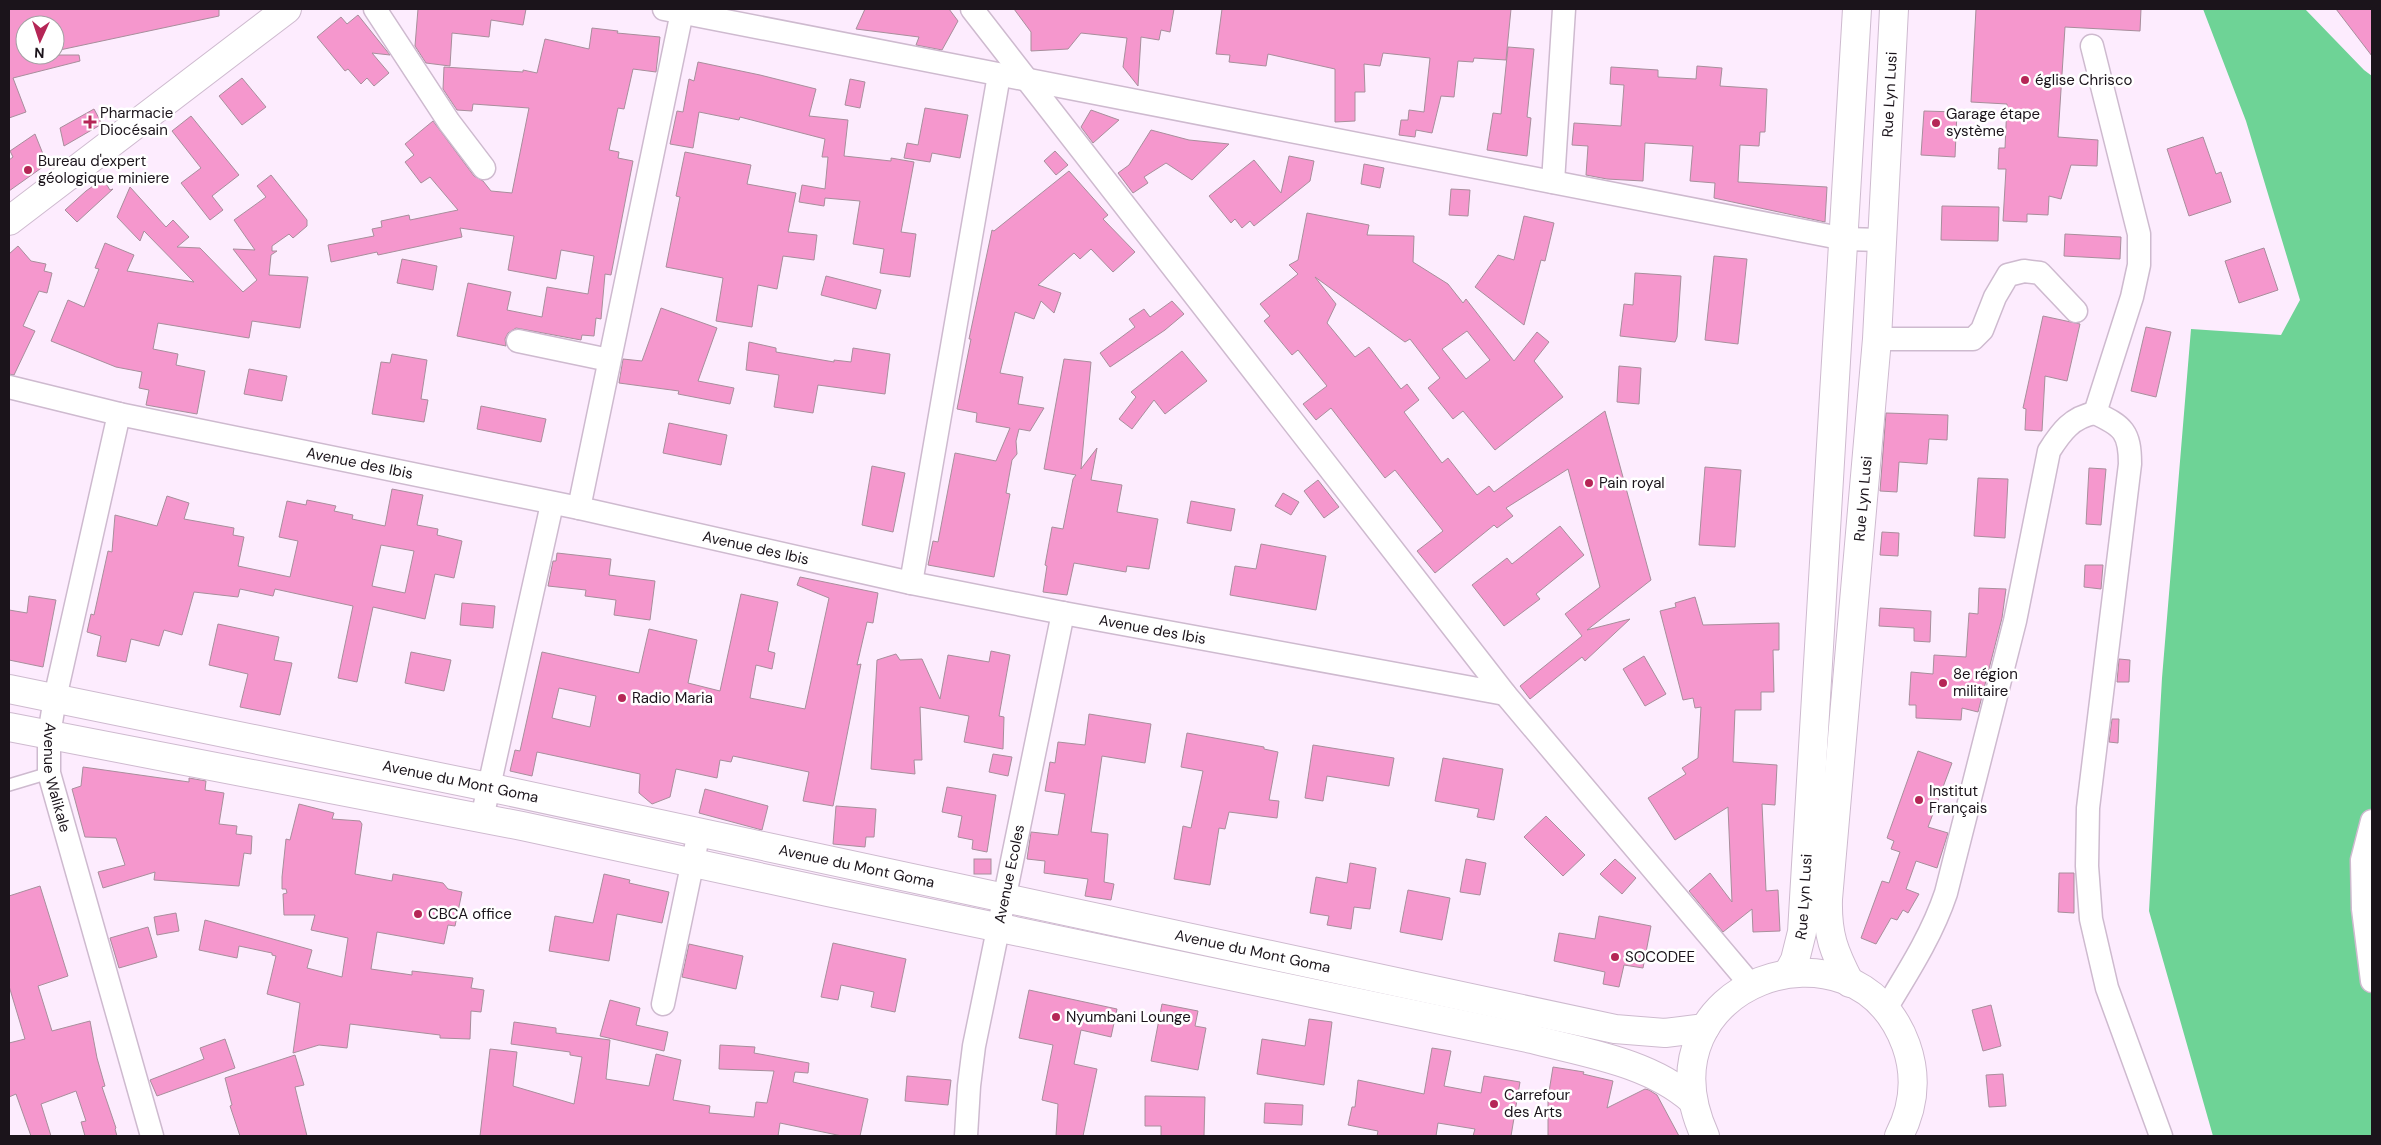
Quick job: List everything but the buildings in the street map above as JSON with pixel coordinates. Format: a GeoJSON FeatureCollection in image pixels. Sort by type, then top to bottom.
{"type":"FeatureCollection","features":[{"type":"Feature","properties":{"kind":"street"},"geometry":{"type":"LineString","coordinates":[[9,222],[287,9]]}},
{"type":"Feature","properties":{"kind":"street"},"geometry":{"type":"LineString","coordinates":[[375,9],[449,122],[484,168]]}},
{"type":"Feature","properties":{"kind":"street"},"geometry":{"type":"LineString","coordinates":[[972,9],[1505,694],[1751,985]]}},
{"type":"Feature","properties":{"kind":"street"},"geometry":{"type":"LineString","coordinates":[[1553,182],[1564,9]]}},
{"type":"Feature","properties":{"kind":"street","name":"Rue Lyn Lusi"},"geometry":{"type":"LineString","coordinates":[[1788,973],[1795,960],[1802,932],[1845,239],[1857,9]]}},
{"type":"Feature","properties":{"kind":"street","name":"Rue Lyn Lusi"},"geometry":{"type":"LineString","coordinates":[[1850,983],[1832,946],[1827,919],[1877,338],[1894,9]]}},
{"type":"Feature","properties":{"kind":"street"},"geometry":{"type":"LineString","coordinates":[[579,508],[653,158],[673,11],[1845,239],[1881,240]]}},
{"type":"Feature","properties":{"kind":"street"},"geometry":{"type":"LineString","coordinates":[[2092,46],[2139,234],[2139,265],[2132,297],[2095,413]]}},
{"type":"Feature","properties":{"kind":"street"},"geometry":{"type":"LineString","coordinates":[[911,583],[999,75]]}},
{"type":"Feature","properties":{"kind":"street"},"geometry":{"type":"LineString","coordinates":[[1877,338],[1973,339],[1982,330],[1995,297],[2008,276],[2024,271],[2040,274],[2076,310]]}},
{"type":"Feature","properties":{"kind":"street"},"geometry":{"type":"LineString","coordinates":[[518,341],[609,360]]}},
{"type":"Feature","properties":{"kind":"street","name":"Avenue des Ibis"},"geometry":{"type":"LineString","coordinates":[[9,387],[119,414],[579,508],[911,583],[1063,613],[1505,694]]}},
{"type":"Feature","properties":{"kind":"street"},"geometry":{"type":"LineString","coordinates":[[1885,1010],[1926,943],[1946,893],[2015,621],[2049,451],[2062,431],[2080,416],[2095,413],[2122,428],[2130,444],[2130,464],[2088,808],[2086,866],[2091,919],[2106,988],[2161,1136]]}},
{"type":"Feature","properties":{"kind":"street","name":"Avenue Walikale"},"geometry":{"type":"LineString","coordinates":[[119,414],[56,698],[49,735],[49,773],[152,1136]]}},
{"type":"Feature","properties":{"kind":"street"},"geometry":{"type":"LineString","coordinates":[[482,818],[552,504]]}},
{"type":"Feature","properties":{"kind":"street","name":"Avenue Ecoles"},"geometry":{"type":"LineString","coordinates":[[966,1136],[968,1086],[974,1046],[1006,898],[1063,613]]}},
{"type":"Feature","properties":{"kind":"street","name":"Avenue du Mont Goma"},"geometry":{"type":"LineString","coordinates":[[9,689],[488,787],[1615,1029],[1665,1033],[1705,1028]]}},
{"type":"Feature","properties":{"kind":"street"},"geometry":{"type":"LineString","coordinates":[[9,727],[482,818],[692,864],[1532,1039],[1641,1070],[1681,1090],[1692,1100]]}},
{"type":"Feature","properties":{"kind":"street"},"geometry":{"type":"LineString","coordinates":[[2372,821],[2362,860],[2363,910],[2372,981]]}},
{"type":"Feature","properties":{"kind":"street"},"geometry":{"type":"LineString","coordinates":[[663,1004],[699,832]]}},
{"type":"Feature","properties":{"kind":"street"},"geometry":{"type":"LineString","coordinates":[[828,892],[835,861]]}},
{"type":"Feature","properties":{"kind":"street"},"geometry":{"type":"LineString","coordinates":[[1150,960],[1156,930]]}},
{"type":"Feature","properties":{"kind":"street"},"geometry":{"type":"LineString","coordinates":[[1705,1136],[1697,1120],[1692,1100],[1691,1070],[1696,1048],[1705,1028],[1733,996],[1769,977],[1788,973],[1820,974],[1850,983],[1875,1000],[1885,1010],[1904,1039],[1913,1072],[1910,1107],[1899,1136]]}},
{"type":"Feature","properties":{"kind":"lane"},"geometry":{"type":"LineString","coordinates":[[9,785],[49,773]]}},
{"type":"Feature","properties":{"kind":"green space"},"geometry":{"type":"Polygon","coordinates":[[[2203,9],[2305,9],[2372,76],[2372,1136],[2213,1136],[2149,911],[2162,678],[2191,329],[2281,335],[2300,300],[2246,121],[2203,9]]]}},
{"type":"Feature","properties":{"kind":"place","name":"église Chrisco"},"geometry":{"type":"Point","coordinates":[2025,80]}},
{"type":"Feature","properties":{"kind":"place","name":"Pharmacie Diocésain"},"geometry":{"type":"Point","coordinates":[90,122]}},
{"type":"Feature","properties":{"kind":"place","name":"Garage étape système"},"geometry":{"type":"Point","coordinates":[1936,123]}},
{"type":"Feature","properties":{"kind":"place","name":"Bureau d'expert géologique miniere"},"geometry":{"type":"Point","coordinates":[28,170]}},
{"type":"Feature","properties":{"kind":"place","name":"Pain royal"},"geometry":{"type":"Point","coordinates":[1589,483]}},
{"type":"Feature","properties":{"kind":"place","name":"8e région militaire"},"geometry":{"type":"Point","coordinates":[1943,683]}},
{"type":"Feature","properties":{"kind":"place","name":"Radio Maria"},"geometry":{"type":"Point","coordinates":[622,698]}},
{"type":"Feature","properties":{"kind":"place","name":"Institut Français"},"geometry":{"type":"Point","coordinates":[1919,800]}},
{"type":"Feature","properties":{"kind":"place","name":"CBCA office"},"geometry":{"type":"Point","coordinates":[418,914]}},
{"type":"Feature","properties":{"kind":"place","name":"SOCODEE"},"geometry":{"type":"Point","coordinates":[1615,957]}},
{"type":"Feature","properties":{"kind":"place","name":"Nyumbani Lounge"},"geometry":{"type":"Point","coordinates":[1056,1017]}},
{"type":"Feature","properties":{"kind":"place","name":"Carrefour des Arts"},"geometry":{"type":"Point","coordinates":[1494,1104]}}]}
